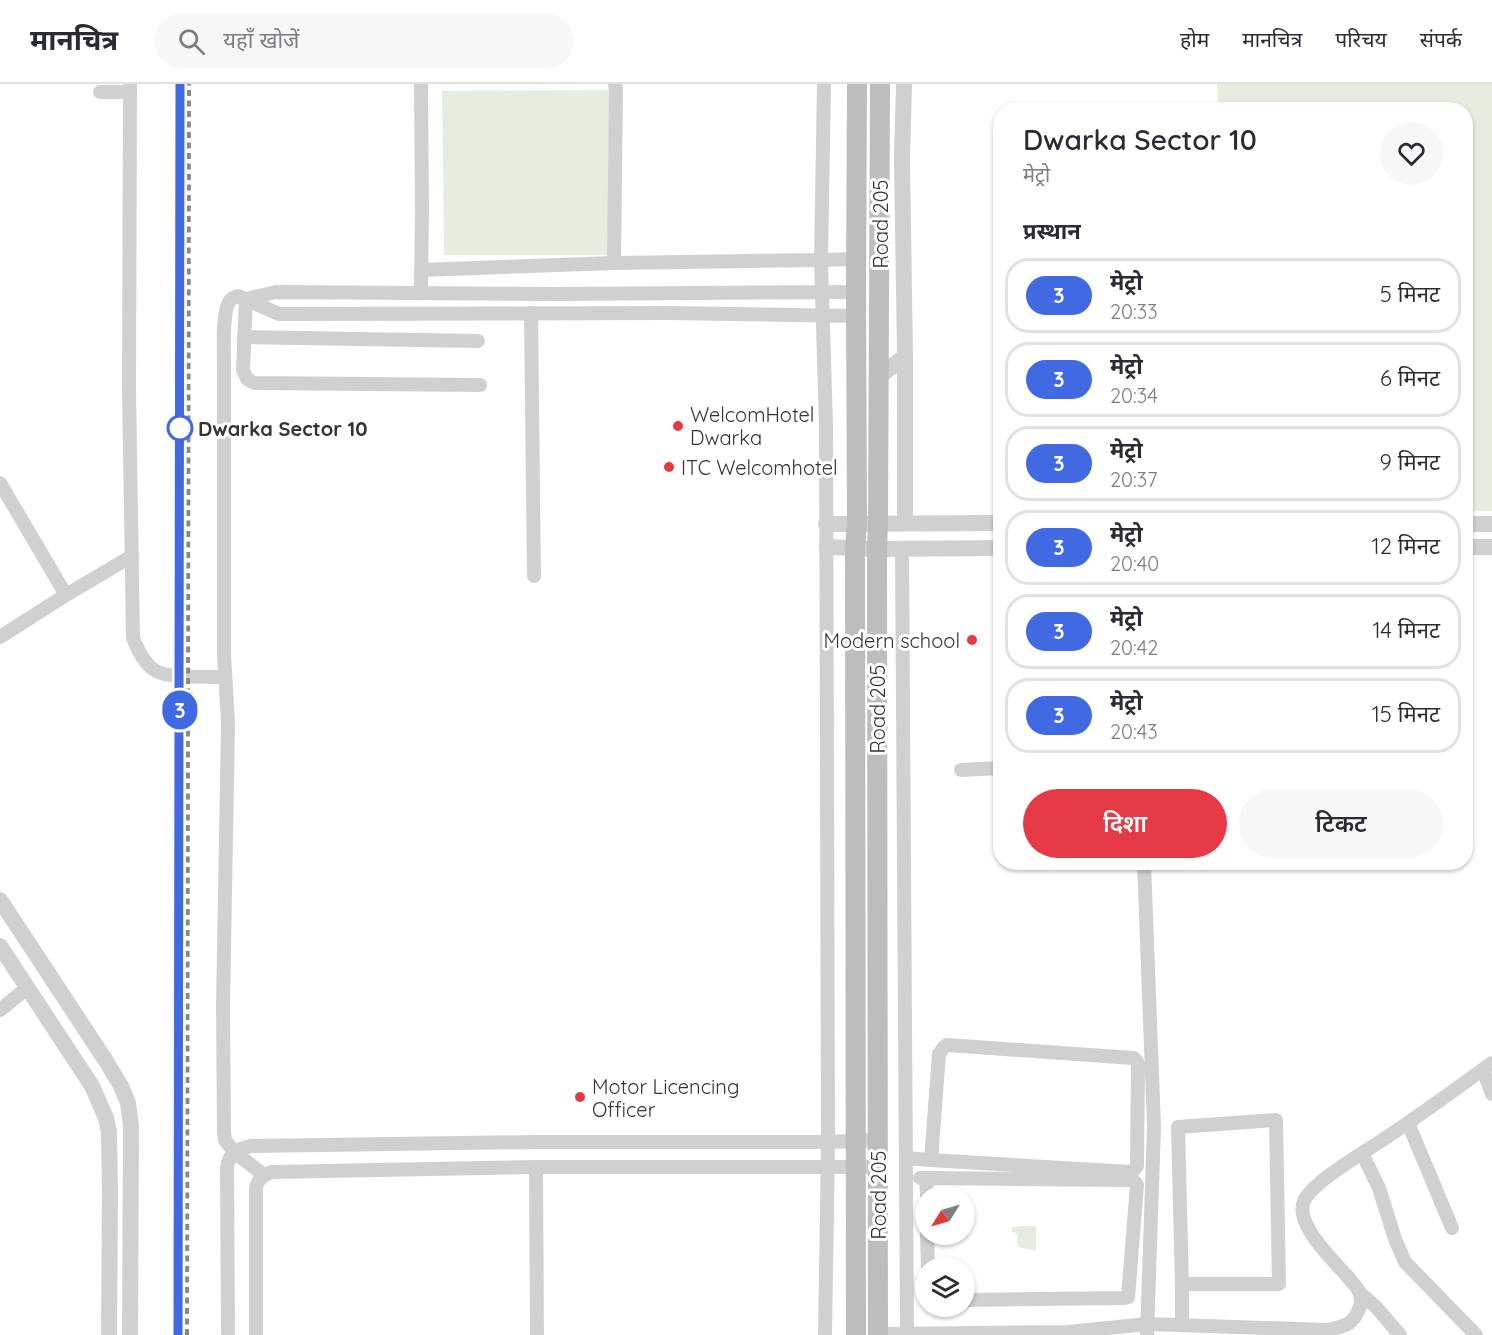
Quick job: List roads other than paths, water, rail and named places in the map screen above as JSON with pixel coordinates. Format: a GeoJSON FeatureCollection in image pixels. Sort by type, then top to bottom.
{"type":"FeatureCollection","features":[{"type":"Feature","properties":{"kind":"main road","name":"Road 205"},"geometry":{"type":"LineString","coordinates":[[856,1335],[857,84]]}},
{"type":"Feature","properties":{"kind":"main road","name":"Road 205"},"geometry":{"type":"LineString","coordinates":[[878,1335],[877,549],[880,84]]}},
{"type":"Feature","properties":{"kind":"street"},"geometry":{"type":"LineString","coordinates":[[421,84],[421,293]]}},
{"type":"Feature","properties":{"kind":"street"},"geometry":{"type":"LineString","coordinates":[[614,263],[615,84]]}},
{"type":"Feature","properties":{"kind":"street"},"geometry":{"type":"LineString","coordinates":[[824,84],[821,260],[826,425],[828,1142],[825,1335]]}},
{"type":"Feature","properties":{"kind":"street"},"geometry":{"type":"LineString","coordinates":[[904,84],[902,160],[905,523]]}},
{"type":"Feature","properties":{"kind":"street"},"geometry":{"type":"LineString","coordinates":[[100,92],[130,88],[129,389],[133,638],[138,651],[157,672],[225,676]]}},
{"type":"Feature","properties":{"kind":"street"},"geometry":{"type":"LineString","coordinates":[[421,270],[614,263],[856,259]]}},
{"type":"Feature","properties":{"kind":"street"},"geometry":{"type":"LineString","coordinates":[[246,299],[276,292],[856,292]]}},
{"type":"Feature","properties":{"kind":"street"},"geometry":{"type":"LineString","coordinates":[[264,1175],[234,1152],[225,1140],[223,1106],[228,723],[225,676],[223,449],[225,319],[232,298],[238,296],[279,314],[531,313],[856,316]]}},
{"type":"Feature","properties":{"kind":"street"},"geometry":{"type":"LineString","coordinates":[[246,299],[243,370],[247,379],[254,383],[480,385]]}},
{"type":"Feature","properties":{"kind":"street"},"geometry":{"type":"LineString","coordinates":[[531,313],[534,576]]}},
{"type":"Feature","properties":{"kind":"street"},"geometry":{"type":"LineString","coordinates":[[244,337],[478,341]]}},
{"type":"Feature","properties":{"kind":"street"},"geometry":{"type":"LineString","coordinates":[[879,377],[905,356]]}},
{"type":"Feature","properties":{"kind":"street"},"geometry":{"type":"LineString","coordinates":[[0,483],[66,595]]}},
{"type":"Feature","properties":{"kind":"street"},"geometry":{"type":"LineString","coordinates":[[826,524],[993,524]]}},
{"type":"Feature","properties":{"kind":"street"},"geometry":{"type":"LineString","coordinates":[[1473,524],[1492,524]]}},
{"type":"Feature","properties":{"kind":"street"},"geometry":{"type":"LineString","coordinates":[[826,547],[855,549],[993,548]]}},
{"type":"Feature","properties":{"kind":"street"},"geometry":{"type":"LineString","coordinates":[[1473,547],[1492,547]]}},
{"type":"Feature","properties":{"kind":"street"},"geometry":{"type":"LineString","coordinates":[[902,549],[907,1335]]}},
{"type":"Feature","properties":{"kind":"street"},"geometry":{"type":"LineString","coordinates":[[0,637],[132,556]]}},
{"type":"Feature","properties":{"kind":"street"},"geometry":{"type":"LineString","coordinates":[[961,770],[993,768]]}},
{"type":"Feature","properties":{"kind":"street"},"geometry":{"type":"LineString","coordinates":[[1144,870],[1154,1127],[1147,1330]]}},
{"type":"Feature","properties":{"kind":"street"},"geometry":{"type":"LineString","coordinates":[[0,900],[106,1061],[128,1103],[131,1126],[130,1335]]}},
{"type":"Feature","properties":{"kind":"street"},"geometry":{"type":"LineString","coordinates":[[0,946],[92,1086],[106,1118],[109,1132],[110,1335]]}},
{"type":"Feature","properties":{"kind":"street"},"geometry":{"type":"LineString","coordinates":[[0,1010],[27,988]]}},
{"type":"Feature","properties":{"kind":"street"},"geometry":{"type":"LineString","coordinates":[[906,1158],[931,1160],[1129,1172],[1134,1170],[1137,1166],[1138,1064],[1133,1058],[947,1045],[939,1054],[931,1160]]}},
{"type":"Feature","properties":{"kind":"street"},"geometry":{"type":"LineString","coordinates":[[1400,1335],[1377,1308],[1359,1292],[1314,1238],[1305,1224],[1302,1209],[1304,1201],[1310,1192],[1325,1179],[1487,1067],[1492,1094]]}},
{"type":"Feature","properties":{"kind":"street"},"geometry":{"type":"LineString","coordinates":[[1182,1284],[1279,1284],[1276,1120],[1178,1127],[1182,1326]]}},
{"type":"Feature","properties":{"kind":"street"},"geometry":{"type":"LineString","coordinates":[[1408,1123],[1452,1228]]}},
{"type":"Feature","properties":{"kind":"street"},"geometry":{"type":"LineString","coordinates":[[228,1335],[227,1161],[234,1152],[242,1148],[252,1146],[560,1142],[878,1140]]}},
{"type":"Feature","properties":{"kind":"street"},"geometry":{"type":"LineString","coordinates":[[1362,1153],[1379,1188],[1395,1239],[1405,1262],[1467,1333]]}},
{"type":"Feature","properties":{"kind":"street"},"geometry":{"type":"LineString","coordinates":[[256,1335],[256,1188],[258,1181],[264,1175],[278,1171],[536,1167],[878,1167]]}},
{"type":"Feature","properties":{"kind":"street"},"geometry":{"type":"LineString","coordinates":[[536,1167],[537,1335]]}},
{"type":"Feature","properties":{"kind":"street"},"geometry":{"type":"LineString","coordinates":[[906,1178],[1131,1180],[1137,1185],[1128,1297],[975,1300]]}},
{"type":"Feature","properties":{"kind":"street"},"geometry":{"type":"LineString","coordinates":[[926,1178],[926,1185]]}},
{"type":"Feature","properties":{"kind":"street"},"geometry":{"type":"LineString","coordinates":[[878,1335],[1069,1334],[1182,1326],[1351,1330],[1362,1302],[1359,1292]]}},
{"type":"Feature","properties":{"kind":"railway"},"geometry":{"type":"LineString","coordinates":[[178,1335],[180,84]]}},
{"type":"Feature","properties":{"kind":"railway"},"geometry":{"type":"LineString","coordinates":[[187,1335],[189,84]]}},
{"type":"Feature","properties":{"kind":"metro line","name":"3"},"geometry":{"type":"LineString","coordinates":[[178,1335],[180,84]]}},
{"type":"Feature","properties":{"kind":"place","name":"WelcomHotel Dwarka"},"geometry":{"type":"Point","coordinates":[678,426]}},
{"type":"Feature","properties":{"kind":"place","name":"Dwarka Sector 10"},"geometry":{"type":"Point","coordinates":[180,428]}},
{"type":"Feature","properties":{"kind":"place","name":"ITC Welcomhotel"},"geometry":{"type":"Point","coordinates":[669,467]}},
{"type":"Feature","properties":{"kind":"place","name":"Modern school"},"geometry":{"type":"Point","coordinates":[972,640]}},
{"type":"Feature","properties":{"kind":"place","name":"Motor Licencing Officer"},"geometry":{"type":"Point","coordinates":[580,1097]}}]}
